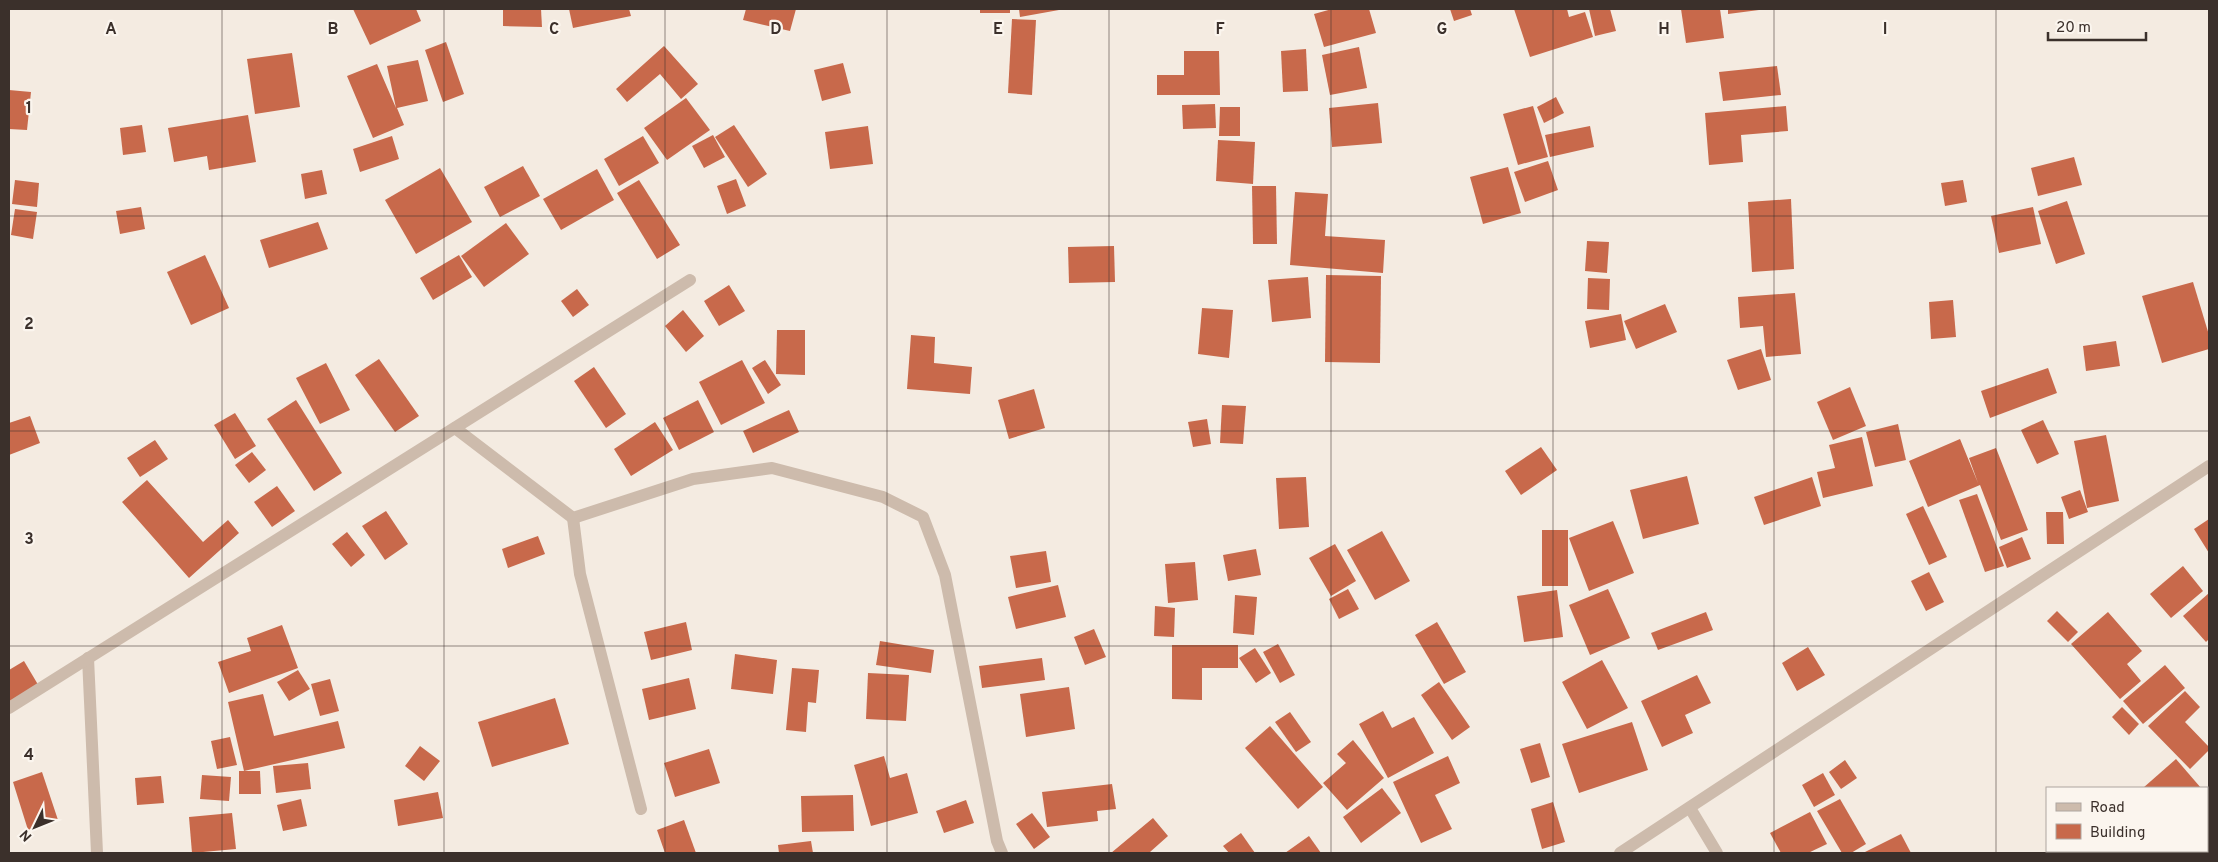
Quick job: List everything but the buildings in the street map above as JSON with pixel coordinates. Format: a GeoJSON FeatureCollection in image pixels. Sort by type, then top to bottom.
{"type":"FeatureCollection","features":[{"type":"Feature","properties":{"kind":"street"},"geometry":{"type":"LineString","coordinates":[[9,708],[690,280]]}},
{"type":"Feature","properties":{"kind":"street"},"geometry":{"type":"LineString","coordinates":[[455,428],[573,518],[580,574],[641,809]]}},
{"type":"Feature","properties":{"kind":"street"},"geometry":{"type":"LineString","coordinates":[[1620,853],[2209,466]]}},
{"type":"Feature","properties":{"kind":"street"},"geometry":{"type":"LineString","coordinates":[[573,518],[692,479],[772,468],[882,496],[923,517],[945,575],[997,841],[1002,853]]}},
{"type":"Feature","properties":{"kind":"street"},"geometry":{"type":"LineString","coordinates":[[88,658],[97,853]]}},
{"type":"Feature","properties":{"kind":"street"},"geometry":{"type":"LineString","coordinates":[[1690,808],[1717,853]]}}]}
